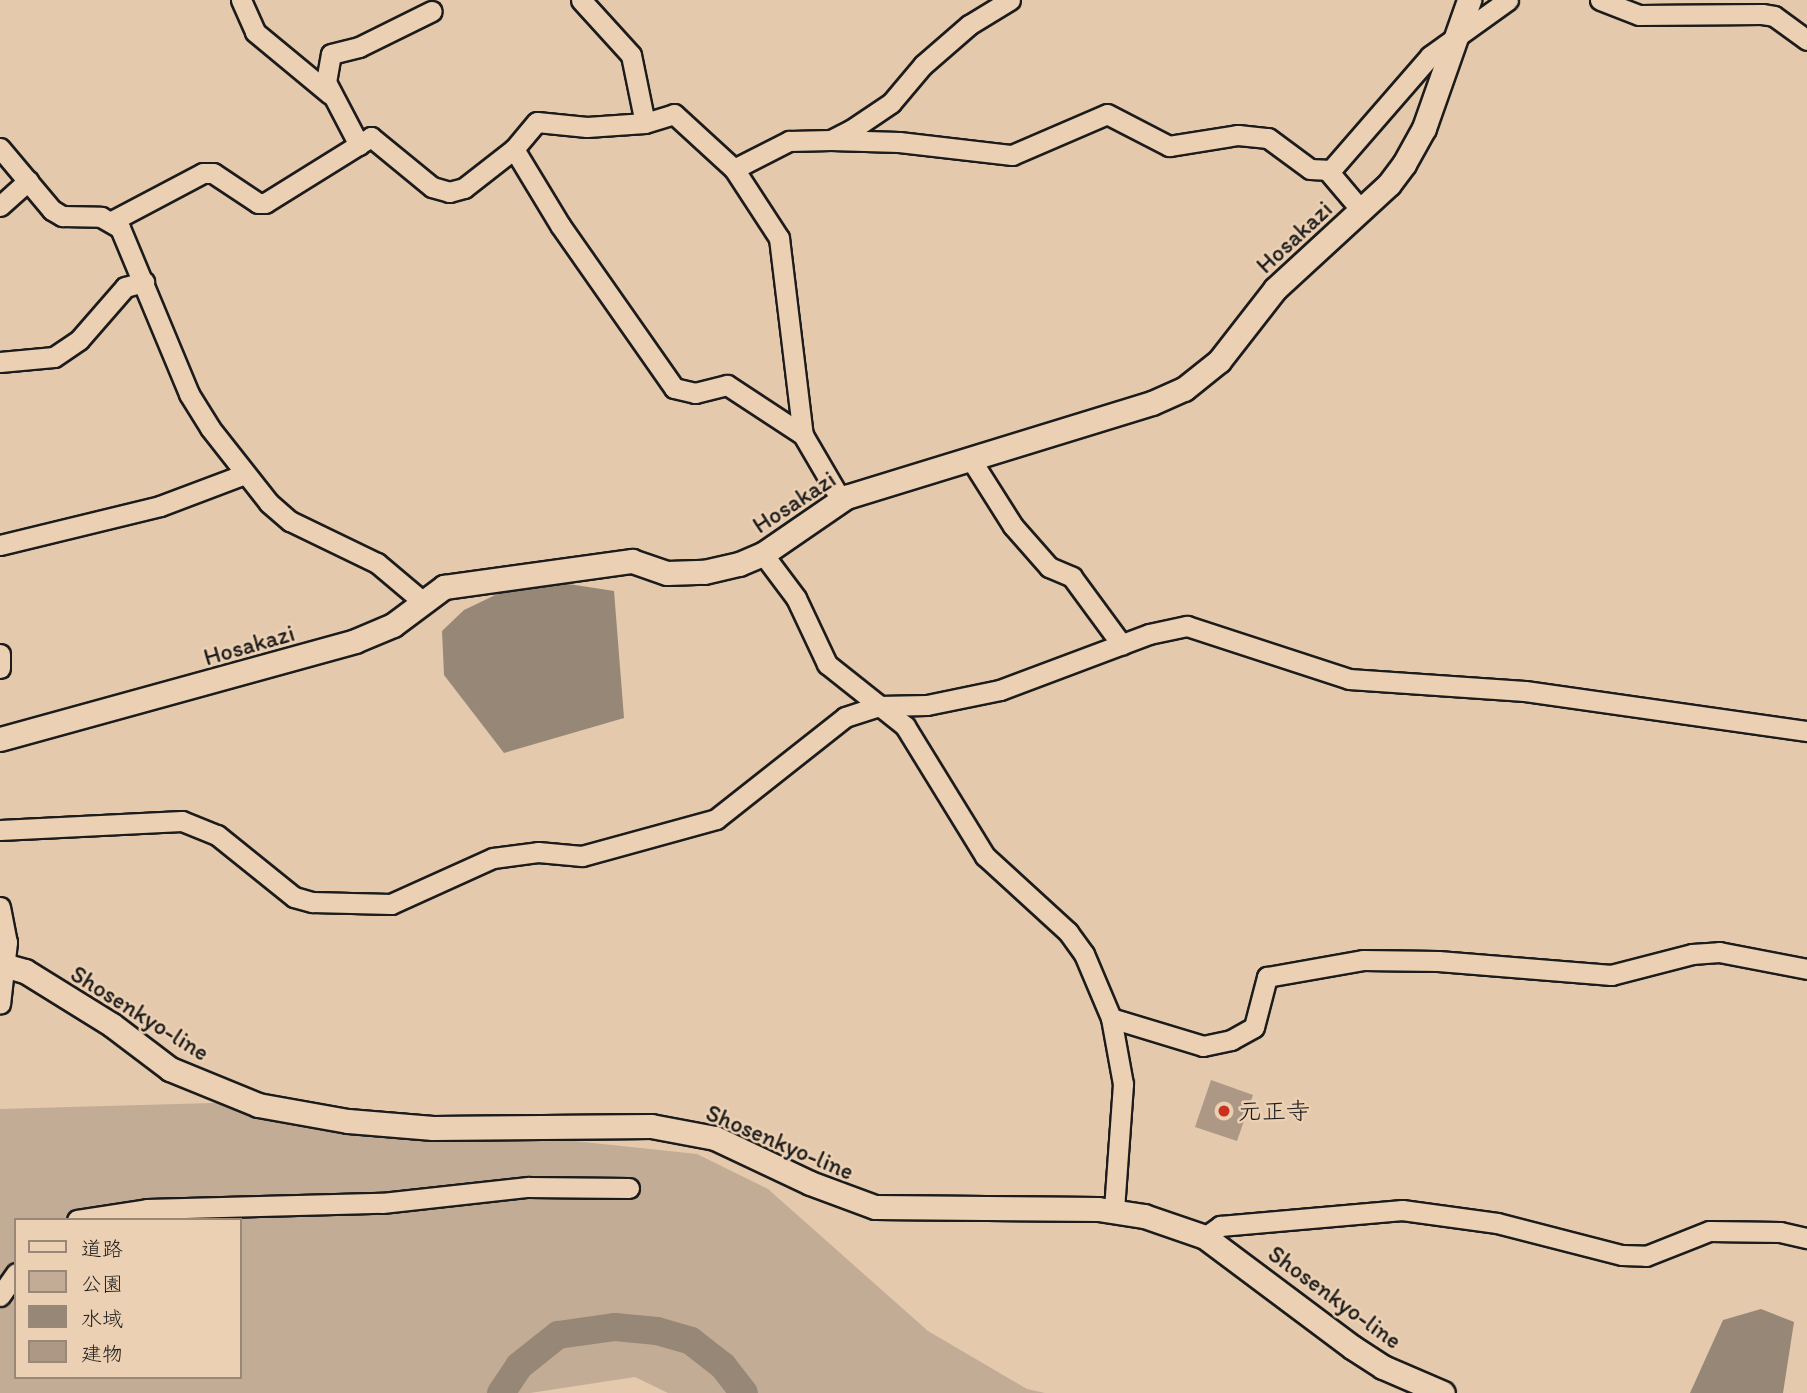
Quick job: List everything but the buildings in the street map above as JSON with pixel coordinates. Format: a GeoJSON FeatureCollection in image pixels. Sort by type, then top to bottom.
{"type":"FeatureCollection","features":[{"type":"Feature","properties":{"kind":"main road","name":"Hosakazi"},"geometry":{"type":"LineString","coordinates":[[0,739],[158,699],[355,641],[393,625],[421,600],[444,587],[583,565],[632,561],[667,573],[704,572],[763,554],[841,500],[1152,403],[1184,389],[1219,361],[1275,289],[1305,258],[1389,184],[1416,146],[1452,38],[1469,0]]}},
{"type":"Feature","properties":{"kind":"main road","name":"Shosenkyo-line"},"geometry":{"type":"LineString","coordinates":[[3,964],[26,971],[112,1025],[170,1069],[258,1105],[348,1121],[433,1128],[651,1126],[715,1138],[836,1194],[875,1207],[1114,1212],[1144,1216],[1205,1237],[1352,1348],[1382,1367],[1443,1393]]}},
{"type":"Feature","properties":{"kind":"street"},"geometry":{"type":"LineString","coordinates":[[241,0],[255,32],[330,94],[359,145]]}},
{"type":"Feature","properties":{"kind":"street"},"geometry":{"type":"LineString","coordinates":[[581,0],[631,55],[645,123]]}},
{"type":"Feature","properties":{"kind":"street"},"geometry":{"type":"LineString","coordinates":[[831,140],[891,103],[943,47],[1010,0]]}},
{"type":"Feature","properties":{"kind":"street"},"geometry":{"type":"LineString","coordinates":[[734,169],[789,141],[899,142],[1012,155],[1107,114],[1179,147],[1217,136],[1268,138],[1310,169],[1328,171],[1340,164],[1408,79],[1452,38],[1508,0]]}},
{"type":"Feature","properties":{"kind":"street"},"geometry":{"type":"LineString","coordinates":[[1600,0],[1639,15],[1762,13],[1774,16],[1807,40]]}},
{"type":"Feature","properties":{"kind":"street"},"geometry":{"type":"LineString","coordinates":[[330,94],[326,66],[331,54],[359,47],[432,11]]}},
{"type":"Feature","properties":{"kind":"street"},"geometry":{"type":"LineString","coordinates":[[0,148],[62,216],[112,221],[202,173],[213,173],[258,203],[265,203],[371,137],[432,187],[449,192],[464,188],[514,149],[537,122],[587,127],[645,123],[674,114],[734,169],[779,238],[803,435],[841,500]]}},
{"type":"Feature","properties":{"kind":"street"},"geometry":{"type":"LineString","coordinates":[[514,149],[567,234],[674,388],[695,393],[727,385],[803,435]]}},
{"type":"Feature","properties":{"kind":"street"},"geometry":{"type":"LineString","coordinates":[[1328,171],[1361,210]]}},
{"type":"Feature","properties":{"kind":"street"},"geometry":{"type":"LineString","coordinates":[[0,206],[28,181]]}},
{"type":"Feature","properties":{"kind":"street"},"geometry":{"type":"LineString","coordinates":[[112,221],[120,228],[189,394],[245,474],[290,521],[377,563],[421,600]]}},
{"type":"Feature","properties":{"kind":"street"},"geometry":{"type":"LineString","coordinates":[[0,362],[54,357],[79,340],[125,287],[144,282]]}},
{"type":"Feature","properties":{"kind":"street"},"geometry":{"type":"LineString","coordinates":[[970,458],[1013,526],[1049,567],[1072,577],[1122,645]]}},
{"type":"Feature","properties":{"kind":"street"},"geometry":{"type":"LineString","coordinates":[[0,545],[160,506],[245,474]]}},
{"type":"Feature","properties":{"kind":"street"},"geometry":{"type":"LineString","coordinates":[[763,554],[796,598],[827,664],[905,726],[924,751],[985,856],[1068,932],[1084,954],[1111,1018],[1123,1084],[1114,1212]]}},
{"type":"Feature","properties":{"kind":"street"},"geometry":{"type":"LineString","coordinates":[[0,830],[182,821],[217,835],[294,897],[312,902],[391,904],[493,858],[538,852],[582,856],[716,819],[736,807],[822,731],[845,717],[879,706],[928,705],[1000,690],[1122,645],[1187,626],[1349,680],[1525,691],[1807,731]]}},
{"type":"Feature","properties":{"kind":"street"},"geometry":{"type":"LineString","coordinates":[[0,654],[0,668]]}},
{"type":"Feature","properties":{"kind":"street"},"geometry":{"type":"LineString","coordinates":[[0,907],[6,924],[0,1004]]}},
{"type":"Feature","properties":{"kind":"street"},"geometry":{"type":"LineString","coordinates":[[1111,1018],[1203,1046],[1231,1040],[1254,1027],[1267,977],[1363,961],[1438,961],[1611,975],[1692,954],[1719,952],[1807,969]]}},
{"type":"Feature","properties":{"kind":"street"},"geometry":{"type":"LineString","coordinates":[[90,1218],[147,1209],[382,1203],[528,1187],[629,1188]]}},
{"type":"Feature","properties":{"kind":"street"},"geometry":{"type":"LineString","coordinates":[[1205,1237],[1220,1226],[1402,1210],[1497,1223],[1622,1255],[1646,1256],[1709,1231],[1780,1232],[1807,1238]]}},
{"type":"Feature","properties":{"kind":"street"},"geometry":{"type":"LineString","coordinates":[[0,1296],[14,1276]]}},
{"type":"Feature","properties":{"kind":"green space"},"geometry":{"type":"Polygon","coordinates":[[[213,1103],[697,1154],[768,1189],[928,1331],[1027,1389],[1045,1393],[668,1393],[635,1377],[530,1393],[0,1393],[0,1109],[213,1103]]]}},
{"type":"Feature","properties":{"kind":"water"},"geometry":{"type":"Polygon","coordinates":[[[549,581],[614,591],[624,718],[504,753],[444,675],[442,631],[464,610],[516,585],[549,581]]]}},
{"type":"Feature","properties":{"kind":"water"},"geometry":{"type":"Polygon","coordinates":[[[1761,1309],[1794,1322],[1783,1393],[1690,1393],[1723,1320],[1761,1309]]]}},
{"type":"Feature","properties":{"kind":"waterway"},"geometry":{"type":"LineString","coordinates":[[501,1393],[519,1366],[558,1335],[615,1327],[657,1331],[691,1341],[723,1366],[744,1393]]}},
{"type":"Feature","properties":{"kind":"place","name":"元正寺"},"geometry":{"type":"Point","coordinates":[1224,1111]}}]}
